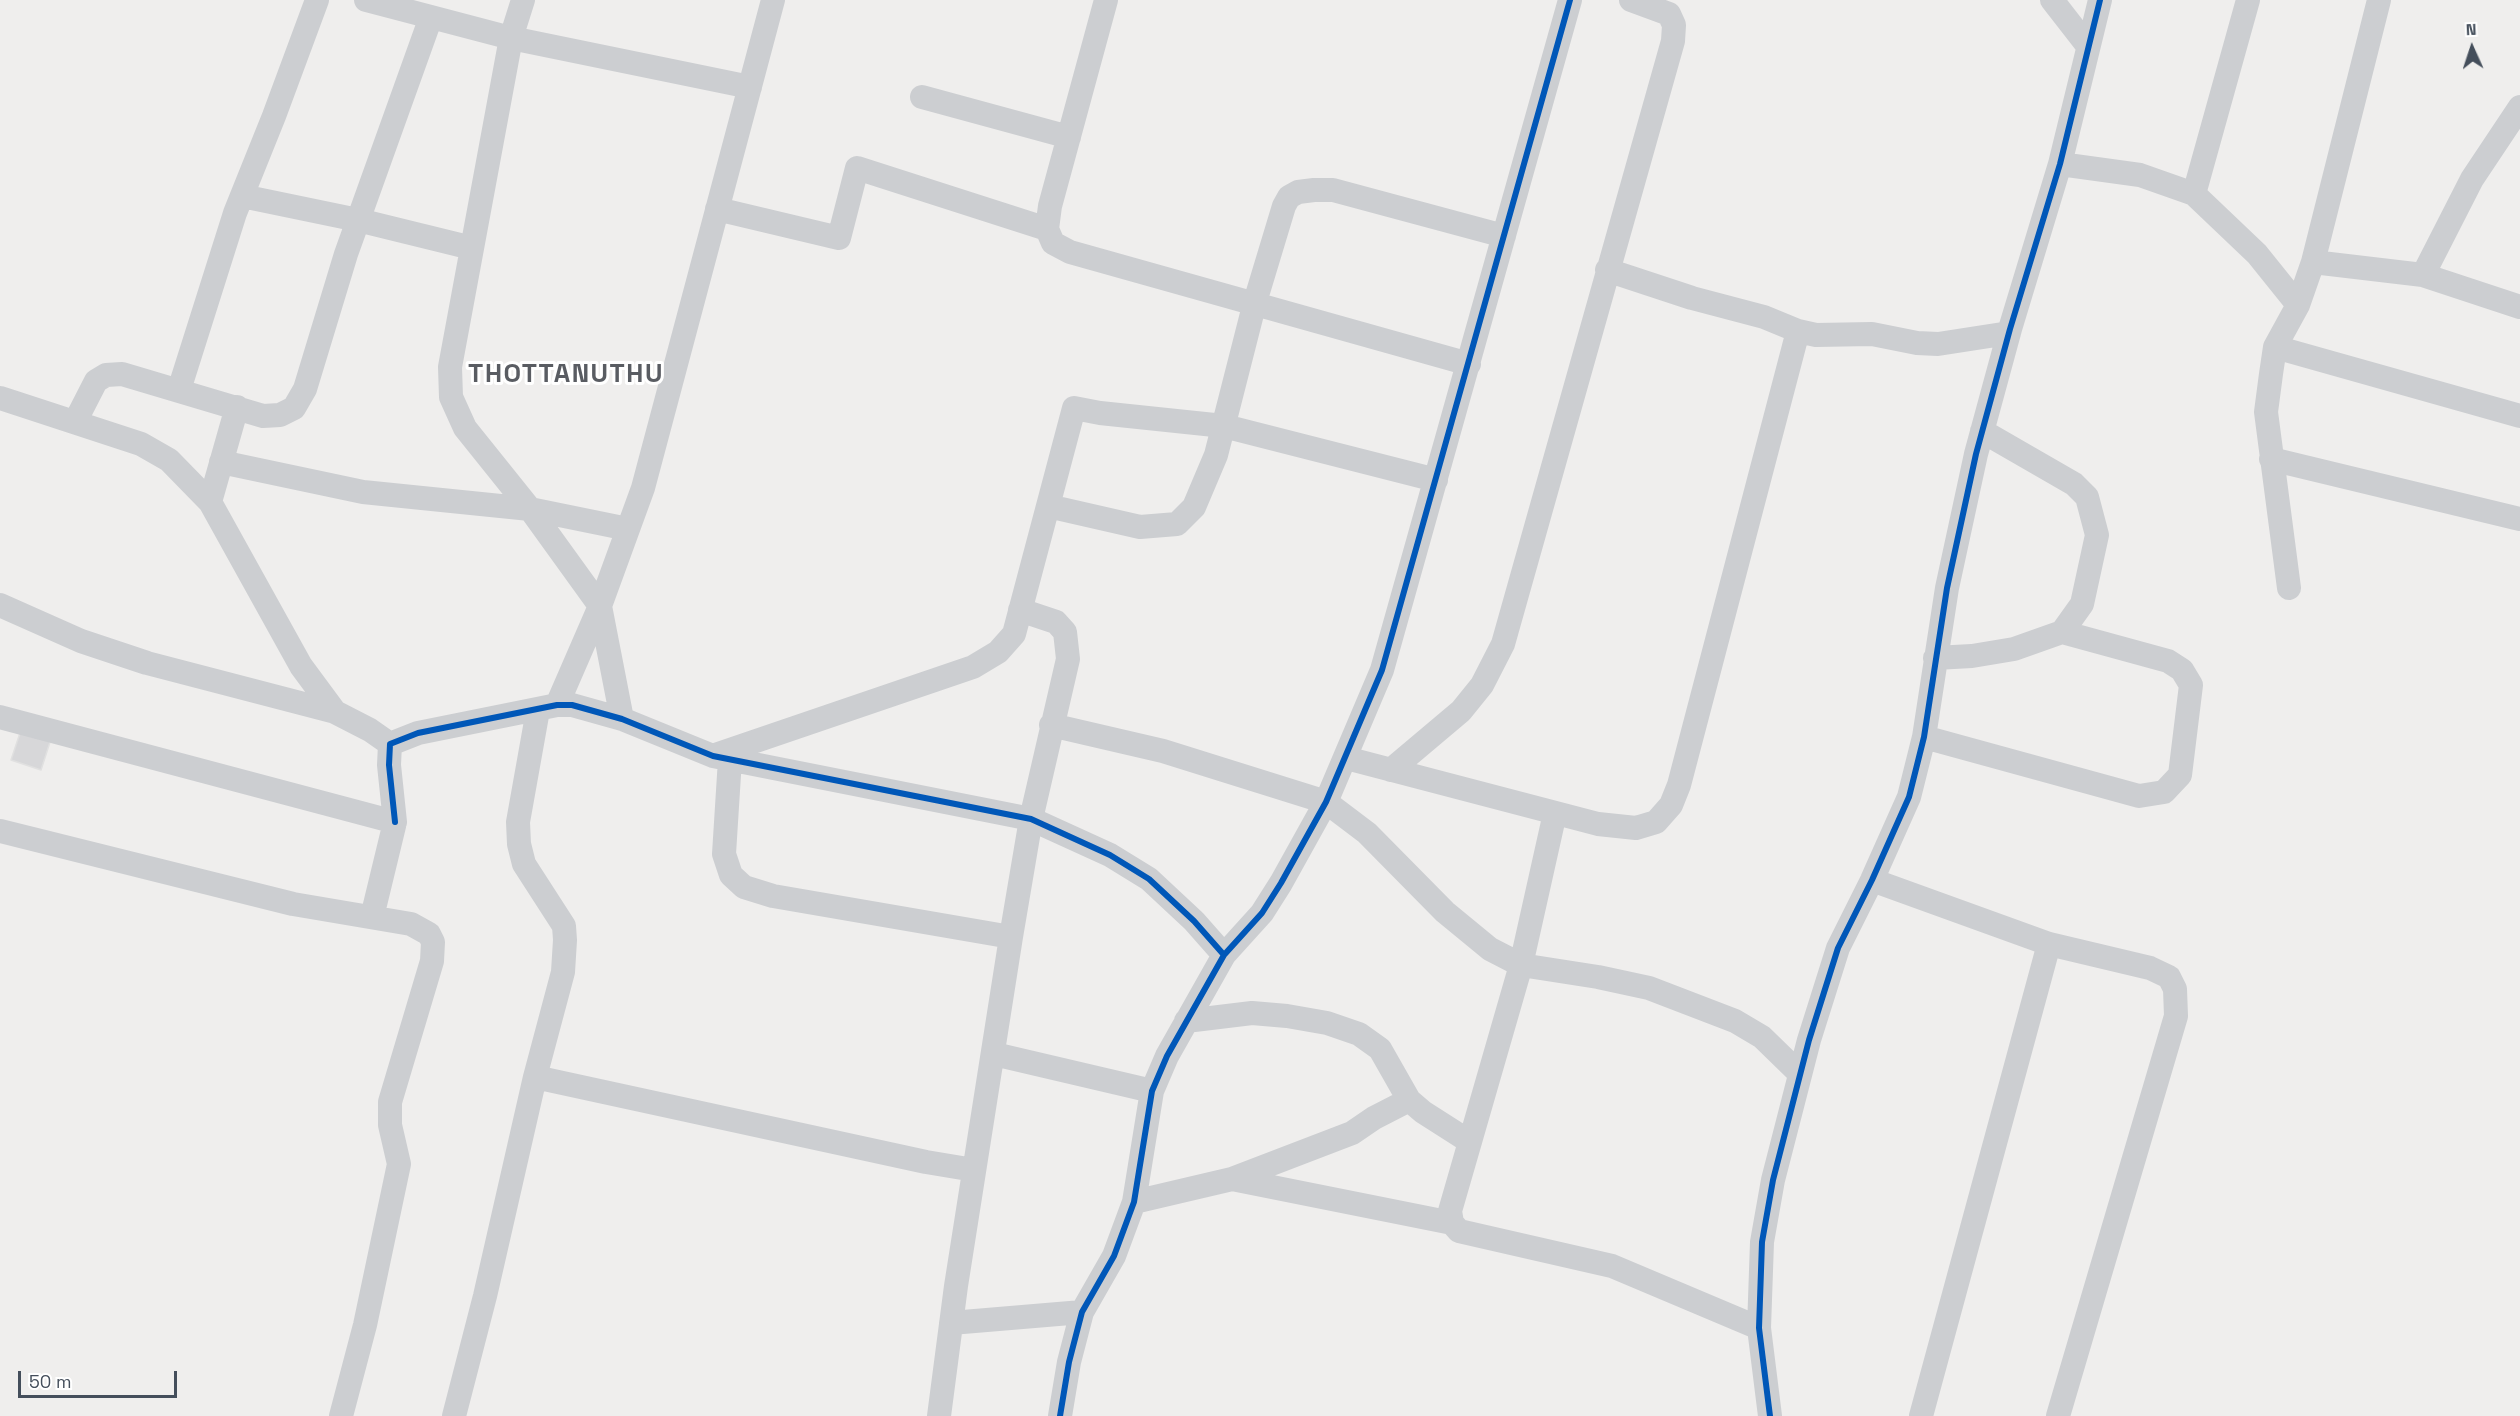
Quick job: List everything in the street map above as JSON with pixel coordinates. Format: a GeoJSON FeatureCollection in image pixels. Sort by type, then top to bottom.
{"type":"FeatureCollection","features":[{"type":"Feature","properties":{"kind":"street"},"geometry":{"type":"LineString","coordinates":[[179,390],[197,326],[242,196],[317,0]]}},
{"type":"Feature","properties":{"kind":"street"},"geometry":{"type":"LineString","coordinates":[[366,0],[511,38],[750,87]]}},
{"type":"Feature","properties":{"kind":"street"},"geometry":{"type":"LineString","coordinates":[[523,0],[511,38],[450,367],[451,397],[465,428],[530,509],[600,606],[622,719]]}},
{"type":"Feature","properties":{"kind":"street"},"geometry":{"type":"LineString","coordinates":[[454,1416],[485,1296],[535,1077],[563,972],[566,940],[564,926],[524,864],[519,844],[518,822],[547,708],[600,606],[643,488],[773,0]]}},
{"type":"Feature","properties":{"kind":"street"},"geometry":{"type":"LineString","coordinates":[[1106,0],[1050,206],[1047,229],[1053,243],[1070,252],[1255,302],[1469,364]]}},
{"type":"Feature","properties":{"kind":"street"},"geometry":{"type":"LineString","coordinates":[[1060,1416],[1069,1362],[1083,1312],[1114,1256],[1134,1203],[1152,1091],[1167,1056],[1224,955],[1262,913],[1326,802],[1382,670],[1570,0]]}},
{"type":"Feature","properties":{"kind":"street"},"geometry":{"type":"LineString","coordinates":[[1391,770],[1461,711],[1482,685],[1503,645],[1673,41],[1674,26],[1669,14],[1630,0]]}},
{"type":"Feature","properties":{"kind":"street"},"geometry":{"type":"LineString","coordinates":[[2052,0],[2087,45]]}},
{"type":"Feature","properties":{"kind":"street"},"geometry":{"type":"LineString","coordinates":[[1770,1416],[1759,1328],[1762,1242],[1773,1179],[1800,1074],[1838,948],[1872,880],[1909,796],[1924,737],[1947,588],[1982,431],[2060,164],[2087,45],[2100,0]]}},
{"type":"Feature","properties":{"kind":"street"},"geometry":{"type":"LineString","coordinates":[[2194,194],[2248,0]]}},
{"type":"Feature","properties":{"kind":"street"},"geometry":{"type":"LineString","coordinates":[[2289,588],[2266,412],[2275,347],[2298,305],[2313,262],[2379,0]]}},
{"type":"Feature","properties":{"kind":"street"},"geometry":{"type":"LineString","coordinates":[[75,422],[96,381],[105,375],[122,374],[263,416],[280,415],[294,408],[305,389],[346,254],[431,17]]}},
{"type":"Feature","properties":{"kind":"street"},"geometry":{"type":"LineString","coordinates":[[922,96],[1069,137]]}},
{"type":"Feature","properties":{"kind":"street"},"geometry":{"type":"LineString","coordinates":[[2423,274],[2472,179],[2520,107]]}},
{"type":"Feature","properties":{"kind":"street"},"geometry":{"type":"LineString","coordinates":[[2060,164],[2140,175],[2194,194],[2257,254],[2298,305]]}},
{"type":"Feature","properties":{"kind":"street"},"geometry":{"type":"LineString","coordinates":[[717,209],[839,238],[857,168],[1047,229]]}},
{"type":"Feature","properties":{"kind":"street"},"geometry":{"type":"LineString","coordinates":[[1048,506],[1140,527],[1177,524],[1194,507],[1216,454],[1255,302],[1284,206],[1289,197],[1298,192],[1333,190],[1504,236]]}},
{"type":"Feature","properties":{"kind":"street"},"geometry":{"type":"LineString","coordinates":[[242,196],[358,220],[472,248]]}},
{"type":"Feature","properties":{"kind":"street"},"geometry":{"type":"LineString","coordinates":[[2313,262],[2423,274],[2520,307]]}},
{"type":"Feature","properties":{"kind":"street"},"geometry":{"type":"LineString","coordinates":[[1607,270],[1816,335],[1872,334],[1917,343],[1938,344],[2009,333]]}},
{"type":"Feature","properties":{"kind":"street"},"geometry":{"type":"LineString","coordinates":[[1346,758],[1598,824],[1636,828],[1656,822],[1671,805],[1679,785],[1798,331]]}},
{"type":"Feature","properties":{"kind":"street"},"geometry":{"type":"LineString","coordinates":[[2275,347],[2520,416]]}},
{"type":"Feature","properties":{"kind":"street"},"geometry":{"type":"LineString","coordinates":[[0,398],[141,444],[169,460],[210,502],[301,666],[335,712]]}},
{"type":"Feature","properties":{"kind":"street"},"geometry":{"type":"LineString","coordinates":[[210,502],[237,407]]}},
{"type":"Feature","properties":{"kind":"street"},"geometry":{"type":"LineString","coordinates":[[721,757],[974,667],[998,652],[1014,634],[1074,408],[1100,413],[1224,426],[1436,480]]}},
{"type":"Feature","properties":{"kind":"street"},"geometry":{"type":"LineString","coordinates":[[1982,431],[2074,484],[2087,497],[2097,535],[2082,604],[2062,632]]}},
{"type":"Feature","properties":{"kind":"street"},"geometry":{"type":"LineString","coordinates":[[2271,459],[2520,519]]}},
{"type":"Feature","properties":{"kind":"street"},"geometry":{"type":"LineString","coordinates":[[221,462],[363,492],[530,509],[628,529]]}},
{"type":"Feature","properties":{"kind":"street"},"geometry":{"type":"LineString","coordinates":[[0,605],[81,641],[147,663],[335,712],[370,730],[390,744]]}},
{"type":"Feature","properties":{"kind":"street"},"geometry":{"type":"LineString","coordinates":[[939,1416],[974,1170],[1031,819],[1068,659],[1065,632],[1056,622],[1020,610]]}},
{"type":"Feature","properties":{"kind":"street"},"geometry":{"type":"LineString","coordinates":[[1924,737],[2139,796],[2164,792],[2180,775],[2191,685],[2182,670],[2168,661],[2062,632],[2014,649],[1972,656],[1935,658]]}},
{"type":"Feature","properties":{"kind":"street"},"geometry":{"type":"LineString","coordinates":[[390,744],[418,733],[572,705],[622,719],[721,757],[1031,819],[1110,855],[1149,879],[1194,921],[1224,955]]}},
{"type":"Feature","properties":{"kind":"street"},"geometry":{"type":"LineString","coordinates":[[0,717],[395,822]]}},
{"type":"Feature","properties":{"kind":"street"},"geometry":{"type":"LineString","coordinates":[[1051,725],[1163,751],[1326,802],[1367,833],[1445,912],[1490,949],[1521,965],[1639,986],[1735,1021],[1762,1037],[1800,1074]]}},
{"type":"Feature","properties":{"kind":"street"},"geometry":{"type":"LineString","coordinates":[[372,917],[395,822],[389,765],[390,744]]}},
{"type":"Feature","properties":{"kind":"street"},"geometry":{"type":"LineString","coordinates":[[721,757],[724,854],[730,875],[744,887],[773,896],[1011,937]]}},
{"type":"Feature","properties":{"kind":"street"},"geometry":{"type":"LineString","coordinates":[[1452,1223],[1450,1211],[1521,965],[1555,813]]}},
{"type":"Feature","properties":{"kind":"street"},"geometry":{"type":"LineString","coordinates":[[0,831],[293,904],[411,924],[429,934],[433,942],[432,962],[390,1102],[390,1125],[399,1164],[365,1325],[341,1416]]}},
{"type":"Feature","properties":{"kind":"street"},"geometry":{"type":"LineString","coordinates":[[1872,880],[2049,944],[2150,968],[2169,977],[2175,989],[2176,1016],[2058,1416]]}},
{"type":"Feature","properties":{"kind":"street"},"geometry":{"type":"LineString","coordinates":[[1921,1416],[2049,944]]}},
{"type":"Feature","properties":{"kind":"street"},"geometry":{"type":"LineString","coordinates":[[1186,1021],[1252,1013],[1327,1023],[1359,1034],[1380,1049],[1409,1100],[1423,1112],[1470,1142]]}},
{"type":"Feature","properties":{"kind":"street"},"geometry":{"type":"LineString","coordinates":[[994,1054],[1152,1091]]}},
{"type":"Feature","properties":{"kind":"street"},"geometry":{"type":"LineString","coordinates":[[535,1077],[926,1162],[974,1170]]}},
{"type":"Feature","properties":{"kind":"street"},"geometry":{"type":"LineString","coordinates":[[1134,1203],[1232,1179],[1352,1133],[1374,1118],[1409,1100]]}},
{"type":"Feature","properties":{"kind":"street"},"geometry":{"type":"LineString","coordinates":[[1232,1179],[1452,1223],[1460,1231],[1612,1266],[1759,1328]]}},
{"type":"Feature","properties":{"kind":"street"},"geometry":{"type":"LineString","coordinates":[[951,1323],[1083,1312]]}},
{"type":"Feature","properties":{"kind":"building"},"geometry":{"type":"Polygon","coordinates":[[[22,727],[52,736],[41,770],[11,760],[22,727]]]}},
{"type":"Feature","properties":{"kind":"cycle path"},"geometry":{"type":"LineString","coordinates":[[1060,1416],[1069,1362],[1082,1312],[1114,1256],[1134,1202],[1152,1091],[1167,1056],[1224,955],[1262,913],[1281,883],[1326,802],[1382,670],[1570,0]]}},
{"type":"Feature","properties":{"kind":"cycle path"},"geometry":{"type":"LineString","coordinates":[[1770,1416],[1759,1328],[1762,1242],[1773,1180],[1809,1040],[1838,948],[1872,880],[1909,797],[1924,737],[1947,588],[1976,454],[2010,329],[2060,164],[2100,0]]}},
{"type":"Feature","properties":{"kind":"cycle path"},"geometry":{"type":"LineString","coordinates":[[395,822],[389,765],[390,744],[418,733],[557,705],[572,705],[622,719],[713,756],[1031,819],[1110,855],[1149,879],[1194,921],[1224,955]]}},
{"type":"Feature","properties":{"kind":"district","name":"THOTTANUTHU"},"geometry":{"type":"Point","coordinates":[566,375]}}]}
